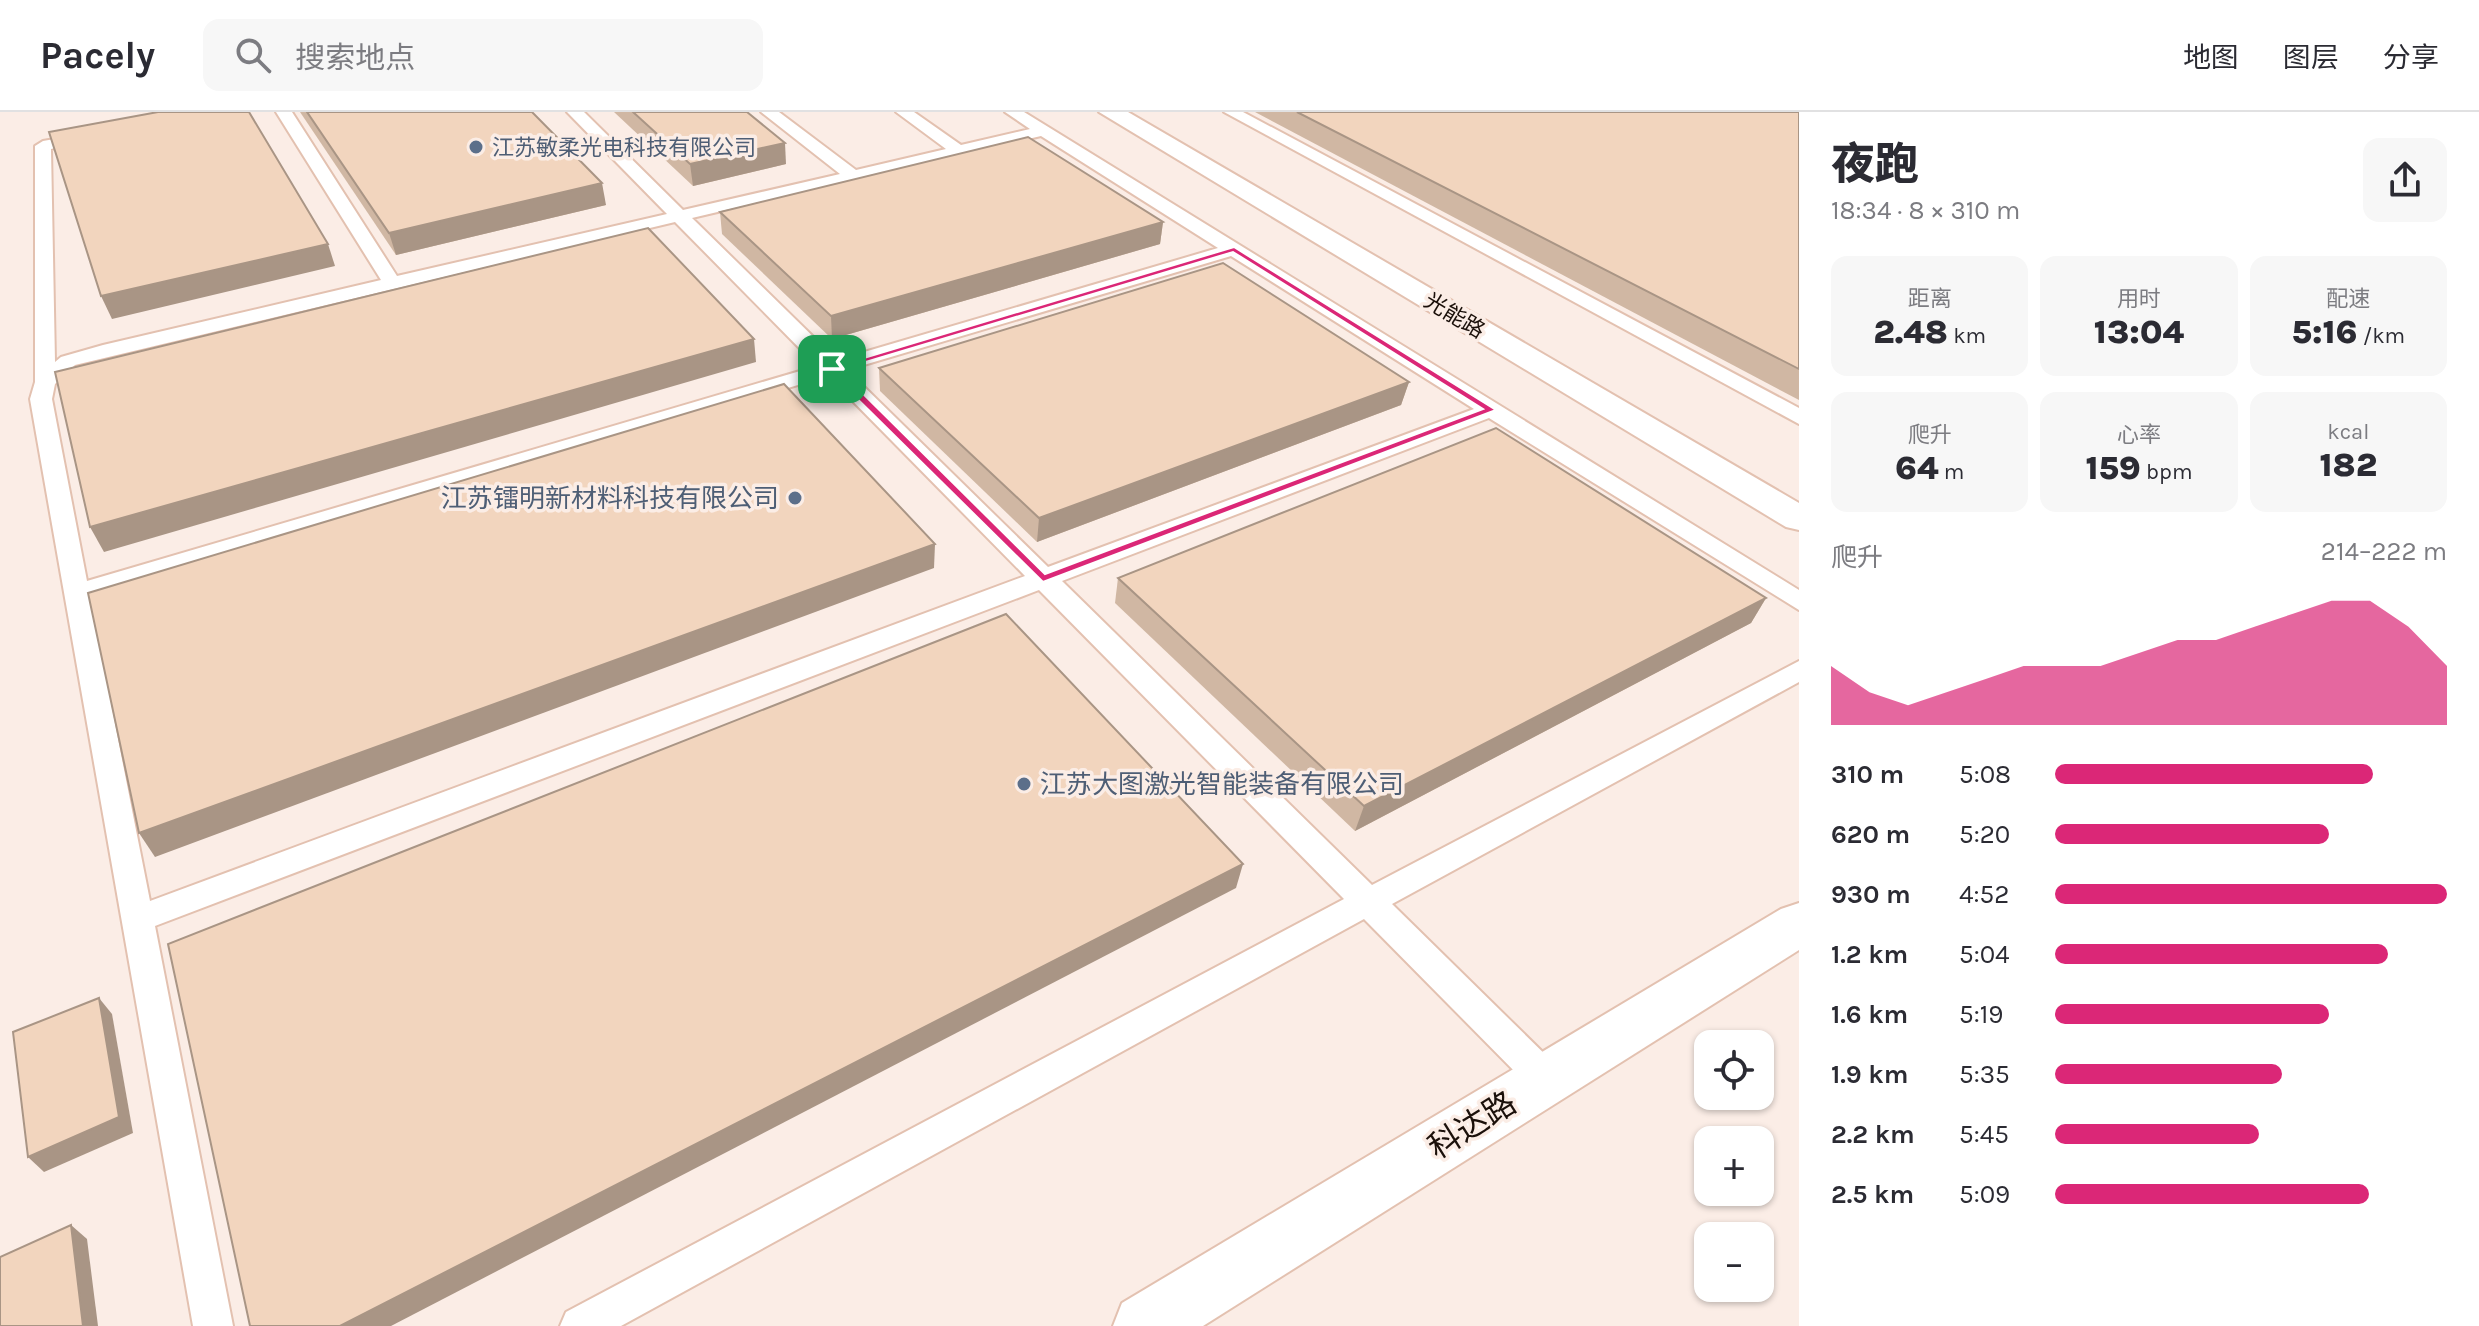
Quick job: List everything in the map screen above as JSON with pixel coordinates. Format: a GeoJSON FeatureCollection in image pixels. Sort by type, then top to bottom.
{"type":"FeatureCollection","features":[{"type":"Feature","properties":{"kind":"street","name":"光能路"},"geometry":{"type":"LineString","coordinates":[[1111,112],[1799,519]]}},
{"type":"Feature","properties":{"kind":"street","name":"科达路"},"geometry":{"type":"LineString","coordinates":[[1145,1326],[1799,924]]}},
{"type":"Feature","properties":{"kind":"lane"},"geometry":{"type":"LineString","coordinates":[[284,112],[392,283]]}},
{"type":"Feature","properties":{"kind":"lane"},"geometry":{"type":"LineString","coordinates":[[575,112],[1546,1079]]}},
{"type":"Feature","properties":{"kind":"lane"},"geometry":{"type":"LineString","coordinates":[[769,112],[852,175]]}},
{"type":"Feature","properties":{"kind":"lane"},"geometry":{"type":"LineString","coordinates":[[904,112],[959,151]]}},
{"type":"Feature","properties":{"kind":"lane"},"geometry":{"type":"LineString","coordinates":[[1013,112],[1799,602]]}},
{"type":"Feature","properties":{"kind":"lane"},"geometry":{"type":"LineString","coordinates":[[1232,112],[1799,417]]}},
{"type":"Feature","properties":{"kind":"lane"},"geometry":{"type":"LineString","coordinates":[[45,382],[68,361],[110,349],[1043,131]]}},
{"type":"Feature","properties":{"kind":"lane"},"geometry":{"type":"LineString","coordinates":[[114,133],[43,146],[45,382],[41,399],[213,1326]]}},
{"type":"Feature","properties":{"kind":"lane"},"geometry":{"type":"LineString","coordinates":[[78,592],[1234,249]]}},
{"type":"Feature","properties":{"kind":"lane"},"geometry":{"type":"LineString","coordinates":[[138,919],[1491,410]]}},
{"type":"Feature","properties":{"kind":"lane"},"geometry":{"type":"LineString","coordinates":[[580,1326],[1799,670]]}},
{"type":"Feature","properties":{"kind":"building"},"geometry":{"type":"Polygon","coordinates":[[[158,112],[249,112],[328,244],[101,296],[49,132],[158,112]]]}},
{"type":"Feature","properties":{"kind":"building"},"geometry":{"type":"Polygon","coordinates":[[[307,112],[532,112],[602,183],[389,233],[307,112]]]}},
{"type":"Feature","properties":{"kind":"building"},"geometry":{"type":"Polygon","coordinates":[[[633,112],[747,112],[785,143],[690,164],[633,112]]]}},
{"type":"Feature","properties":{"kind":"building"},"geometry":{"type":"Polygon","coordinates":[[[1297,112],[1799,112],[1799,369],[1297,112]]]}},
{"type":"Feature","properties":{"kind":"building"},"geometry":{"type":"Polygon","coordinates":[[[1028,137],[1163,222],[831,316],[720,212],[1028,137]]]}},
{"type":"Feature","properties":{"kind":"building"},"geometry":{"type":"Polygon","coordinates":[[[648,228],[754,339],[90,527],[55,372],[648,228]]]}},
{"type":"Feature","properties":{"kind":"building"},"geometry":{"type":"Polygon","coordinates":[[[1223,263],[1409,382],[1039,518],[879,368],[1223,263]]]}},
{"type":"Feature","properties":{"kind":"building"},"geometry":{"type":"Polygon","coordinates":[[[784,384],[935,544],[139,833],[88,593],[784,384]]]}},
{"type":"Feature","properties":{"kind":"building"},"geometry":{"type":"Polygon","coordinates":[[[1496,428],[1766,598],[1364,806],[1118,578],[1496,428]]]}},
{"type":"Feature","properties":{"kind":"building"},"geometry":{"type":"Polygon","coordinates":[[[1006,614],[1243,864],[340,1326],[250,1326],[168,944],[1006,614]]]}},
{"type":"Feature","properties":{"kind":"building"},"geometry":{"type":"Polygon","coordinates":[[[99,998],[119,1117],[28,1157],[13,1032],[99,998]]]}},
{"type":"Feature","properties":{"kind":"building"},"geometry":{"type":"Polygon","coordinates":[[[71,1225],[83,1326],[0,1326],[0,1257],[71,1225]]]}},
{"type":"Feature","properties":{"kind":"place","name":"江苏敏柔光电科技有限公司"},"geometry":{"type":"Point","coordinates":[476,147]}},
{"type":"Feature","properties":{"kind":"place","name":"江苏镭明新材料科技有限公司"},"geometry":{"type":"Point","coordinates":[795,498]}},
{"type":"Feature","properties":{"kind":"place","name":"江苏大图激光智能装备有限公司"},"geometry":{"type":"Point","coordinates":[1024,784]}},
{"type":"Feature","properties":{"kind":"route"},"geometry":{"type":"LineString","coordinates":[[1234,249],[1491,410],[1043,579],[832,369],[1234,249]]}}]}
